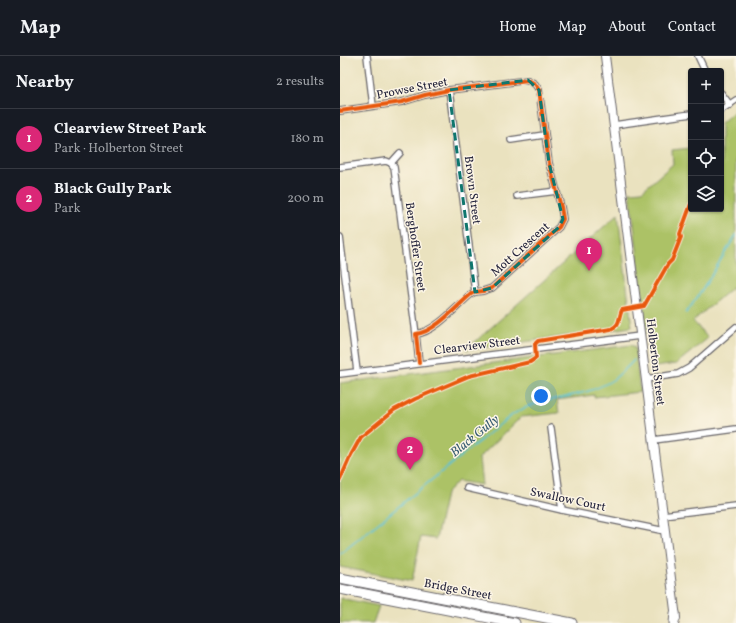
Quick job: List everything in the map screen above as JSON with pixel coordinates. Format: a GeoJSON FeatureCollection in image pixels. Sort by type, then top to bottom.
{"type":"FeatureCollection","features":[{"type":"Feature","properties":{"kind":"main road","name":"Holberton Street"},"geometry":{"type":"LineString","coordinates":[[606,56],[675,620]]}},
{"type":"Feature","properties":{"kind":"main road","name":"Bridge Street"},"geometry":{"type":"LineString","coordinates":[[340,578],[550,621],[572,623]]}},
{"type":"Feature","properties":{"kind":"main road","name":"Bridge Street"},"geometry":{"type":"LineString","coordinates":[[340,589],[515,623]]}},
{"type":"Feature","properties":{"kind":"street"},"geometry":{"type":"LineString","coordinates":[[367,56],[373,106]]}},
{"type":"Feature","properties":{"kind":"street"},"geometry":{"type":"LineString","coordinates":[[698,56],[704,68]]}},
{"type":"Feature","properties":{"kind":"street","name":"Prowse Street"},"geometry":{"type":"LineString","coordinates":[[340,111],[402,102],[449,90],[528,80],[535,84]]}},
{"type":"Feature","properties":{"kind":"street","name":"Mott Crescent"},"geometry":{"type":"LineString","coordinates":[[416,334],[432,329],[471,294],[492,288],[559,227],[563,219],[549,163],[539,90],[535,84]]}},
{"type":"Feature","properties":{"kind":"street","name":"Brown Street"},"geometry":{"type":"LineString","coordinates":[[449,90],[475,292]]}},
{"type":"Feature","properties":{"kind":"street"},"geometry":{"type":"LineString","coordinates":[[724,97],[730,105]]}},
{"type":"Feature","properties":{"kind":"street"},"geometry":{"type":"LineString","coordinates":[[724,108],[736,100]]}},
{"type":"Feature","properties":{"kind":"street"},"geometry":{"type":"LineString","coordinates":[[614,124],[688,114]]}},
{"type":"Feature","properties":{"kind":"street"},"geometry":{"type":"LineString","coordinates":[[511,140],[544,135]]}},
{"type":"Feature","properties":{"kind":"street"},"geometry":{"type":"LineString","coordinates":[[340,167],[386,162],[391,163],[400,154]]}},
{"type":"Feature","properties":{"kind":"street","name":"Berghoffer Street"},"geometry":{"type":"LineString","coordinates":[[391,163],[394,167],[416,334]]}},
{"type":"Feature","properties":{"kind":"street"},"geometry":{"type":"LineString","coordinates":[[518,196],[557,191]]}},
{"type":"Feature","properties":{"kind":"street"},"geometry":{"type":"LineString","coordinates":[[340,237],[357,372]]}},
{"type":"Feature","properties":{"kind":"street"},"geometry":{"type":"LineString","coordinates":[[646,379],[678,374],[684,371],[736,327]]}},
{"type":"Feature","properties":{"kind":"street"},"geometry":{"type":"LineString","coordinates":[[416,334],[419,363]]}},
{"type":"Feature","properties":{"kind":"street","name":"Clearview Street"},"geometry":{"type":"LineString","coordinates":[[340,374],[640,336]]}},
{"type":"Feature","properties":{"kind":"street"},"geometry":{"type":"LineString","coordinates":[[552,428],[562,510]]}},
{"type":"Feature","properties":{"kind":"street"},"geometry":{"type":"LineString","coordinates":[[654,440],[736,429]]}},
{"type":"Feature","properties":{"kind":"street","name":"Swallow Court"},"geometry":{"type":"LineString","coordinates":[[467,488],[562,510],[665,531]]}},
{"type":"Feature","properties":{"kind":"street"},"geometry":{"type":"LineString","coordinates":[[663,515],[736,506]]}},
{"type":"Feature","properties":{"kind":"highlighted area"},"geometry":{"type":"Polygon","coordinates":[[[528,80],[539,90],[549,163],[563,219],[559,227],[492,288],[475,292],[449,90],[528,80]]]}},
{"type":"Feature","properties":{"kind":"green space"},"geometry":{"type":"Polygon","coordinates":[[[736,110],[736,284],[693,321],[708,338],[676,364],[655,367],[652,364],[648,341],[630,192],[642,191],[673,164],[672,150],[688,148],[688,212],[724,212],[724,120],[736,110]]]}},
{"type":"Feature","properties":{"kind":"green space"},"geometry":{"type":"Polygon","coordinates":[[[618,214],[632,327],[466,350],[618,214]]]}},
{"type":"Feature","properties":{"kind":"green space"},"geometry":{"type":"Polygon","coordinates":[[[631,345],[635,347],[640,392],[594,397],[594,395],[557,400],[559,413],[521,417],[479,458],[482,485],[458,481],[446,494],[436,539],[421,537],[412,581],[340,567],[340,383],[631,345]]]}},
{"type":"Feature","properties":{"kind":"green space"},"geometry":{"type":"Polygon","coordinates":[[[340,598],[379,606],[373,623],[340,623],[340,598]]]}},
{"type":"Feature","properties":{"kind":"waterway","name":"Black Gully"},"geometry":{"type":"LineString","coordinates":[[686,313],[703,289],[736,235]]}},
{"type":"Feature","properties":{"kind":"waterway","name":"Black Gully"},"geometry":{"type":"LineString","coordinates":[[340,554],[514,414],[535,404],[596,389],[614,379],[634,360]]}},
{"type":"Feature","properties":{"kind":"cycle path"},"geometry":{"type":"LineString","coordinates":[[340,111],[402,102],[449,90],[528,80],[535,84],[539,90],[549,163],[563,219],[559,227],[492,288],[471,294],[438,324],[431,329],[416,334],[419,363]]}},
{"type":"Feature","properties":{"kind":"cycle path"},"geometry":{"type":"LineString","coordinates":[[340,480],[361,437],[394,410],[415,399],[469,376],[530,362],[536,358],[535,344],[538,341],[611,329],[618,323],[622,310],[644,306],[668,264],[672,260],[681,237],[680,234],[688,212]]}},
{"type":"Feature","properties":{"kind":"place","name":"Clearview Street Park"},"geometry":{"type":"Point","coordinates":[589,271]}},
{"type":"Feature","properties":{"kind":"place","name":"Black Gully Park"},"geometry":{"type":"Point","coordinates":[410,470]}}]}
